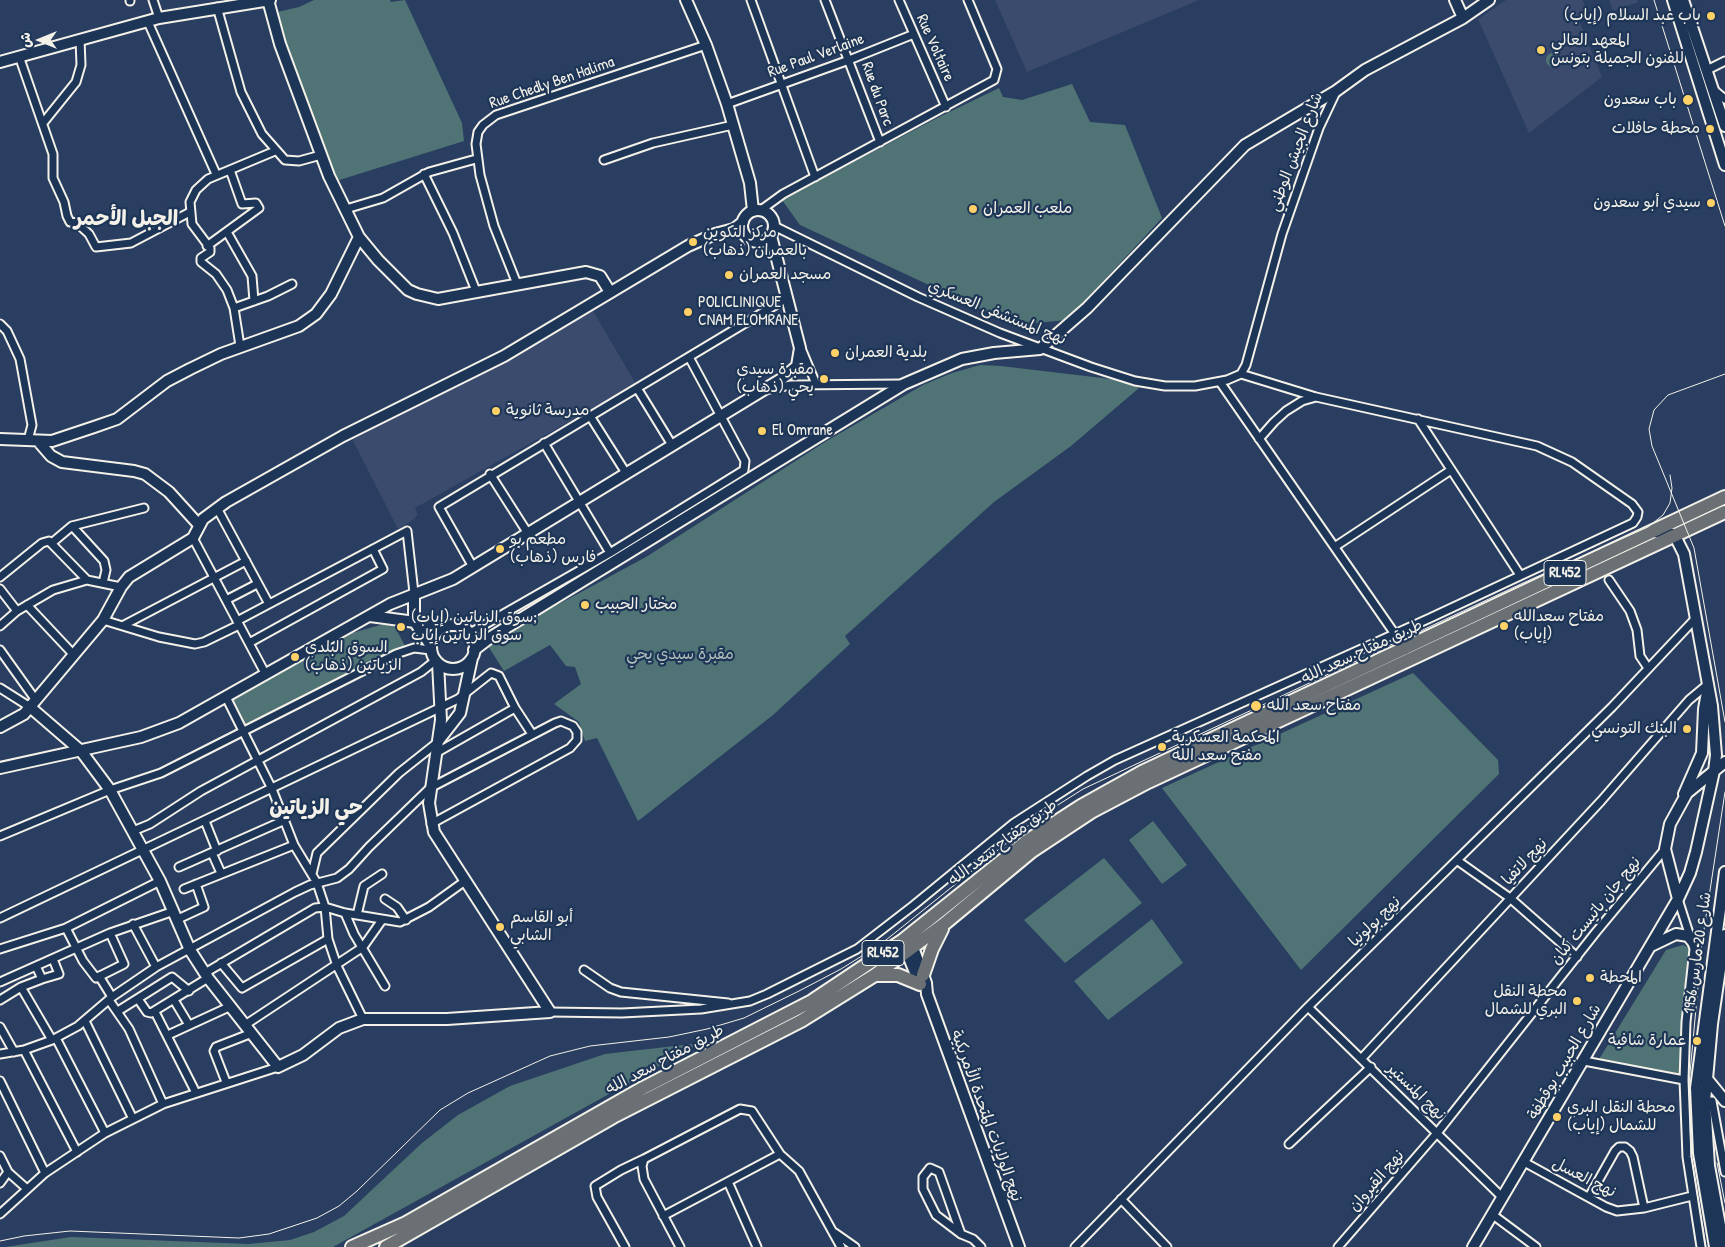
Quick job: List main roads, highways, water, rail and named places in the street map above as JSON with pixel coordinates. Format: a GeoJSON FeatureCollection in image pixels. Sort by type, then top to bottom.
{"type":"FeatureCollection","features":[{"type":"Feature","properties":{"kind":"highway","name":"طريق مفتاح سعد الله"},"geometry":{"type":"LineString","coordinates":[[352,1247],[406,1223],[643,1088],[786,1016],[944,924],[1032,851],[1091,812],[1148,782],[1725,497]]}},
{"type":"Feature","properties":{"kind":"highway","name":"طريق مفتاح سعد الله"},"geometry":{"type":"LineString","coordinates":[[386,1247],[613,1118],[801,1021],[875,976],[907,944],[1027,841],[1081,806],[1142,772],[1725,512]]}},
{"type":"Feature","properties":{"kind":"highway"},"geometry":{"type":"LineString","coordinates":[[875,976],[898,975],[923,984],[932,949],[944,924]]}},
{"type":"Feature","properties":{"kind":"tram line"},"geometry":{"type":"LineString","coordinates":[[1654,0],[1725,226]]}},
{"type":"Feature","properties":{"kind":"tram line"},"geometry":{"type":"LineString","coordinates":[[1725,374],[1668,395],[1654,410],[1649,429],[1652,446],[1694,548],[1725,722]]}},
{"type":"Feature","properties":{"kind":"tram line"},"geometry":{"type":"LineString","coordinates":[[0,1241],[24,1236],[70,1231],[239,1238],[269,1234],[317,1218],[339,1206],[357,1191],[440,1110],[468,1093],[550,1056],[590,1046],[669,1037],[707,1029],[744,1018],[799,991],[841,969],[881,944],[1039,817],[1083,789],[1523,583],[1648,527],[1663,515],[1670,503],[1672,488],[1670,475]]}},
{"type":"Feature","properties":{"kind":"tram line"},"geometry":{"type":"LineString","coordinates":[[1706,1247],[1691,1155],[1689,1084],[1702,943],[1725,792]]}},
{"type":"Feature","properties":{"kind":"tram line"},"geometry":{"type":"LineString","coordinates":[[1717,1163],[1725,1203]]}},
{"type":"Feature","properties":{"kind":"place","name":"باب عبد السلام (إياب)"},"geometry":{"type":"Point","coordinates":[1711,16]}},
{"type":"Feature","properties":{"kind":"place","name":"المعهد العالي للفنون الجميلة بتونس"},"geometry":{"type":"Point","coordinates":[1541,50]}},
{"type":"Feature","properties":{"kind":"place","name":"باب سعدون"},"geometry":{"type":"Point","coordinates":[1688,100]}},
{"type":"Feature","properties":{"kind":"place","name":"محطة حافلات"},"geometry":{"type":"Point","coordinates":[1710,129]}},
{"type":"Feature","properties":{"kind":"place","name":"سيدي أبو سعدون"},"geometry":{"type":"Point","coordinates":[1711,203]}},
{"type":"Feature","properties":{"kind":"place","name":"ملعب العمران"},"geometry":{"type":"Point","coordinates":[973,209]}},
{"type":"Feature","properties":{"kind":"place","name":"مركز التكوين بالعمران (ذهاب)"},"geometry":{"type":"Point","coordinates":[693,242]}},
{"type":"Feature","properties":{"kind":"place","name":"مسجد العمران"},"geometry":{"type":"Point","coordinates":[729,275]}},
{"type":"Feature","properties":{"kind":"place","name":"POLICLINIQUE CNAM ELOMRANE"},"geometry":{"type":"Point","coordinates":[688,312]}},
{"type":"Feature","properties":{"kind":"place","name":"بلدية العمران"},"geometry":{"type":"Point","coordinates":[835,353]}},
{"type":"Feature","properties":{"kind":"place","name":"مقبرة سيدي يحي (ذهاب)"},"geometry":{"type":"Point","coordinates":[824,379]}},
{"type":"Feature","properties":{"kind":"place","name":"مدرسة ثانوية"},"geometry":{"type":"Point","coordinates":[496,411]}},
{"type":"Feature","properties":{"kind":"place","name":"El Omrane"},"geometry":{"type":"Point","coordinates":[762,431]}},
{"type":"Feature","properties":{"kind":"place","name":"مطعم بو فارس (ذهاب)"},"geometry":{"type":"Point","coordinates":[500,549]}},
{"type":"Feature","properties":{"kind":"place","name":"مختار الحبيب"},"geometry":{"type":"Point","coordinates":[585,605]}},
{"type":"Feature","properties":{"kind":"place","name":"مفتاح سعدالله (إياب)"},"geometry":{"type":"Point","coordinates":[1504,626]}},
{"type":"Feature","properties":{"kind":"place","name":"سوق الزياتين (إياب); سوق الزياتين إياب"},"geometry":{"type":"Point","coordinates":[401,627]}},
{"type":"Feature","properties":{"kind":"place","name":"السوق البلدي الزياتين (ذهاب)"},"geometry":{"type":"Point","coordinates":[295,657]}},
{"type":"Feature","properties":{"kind":"place","name":"مفتاح سعد الله"},"geometry":{"type":"Point","coordinates":[1256,706]}},
{"type":"Feature","properties":{"kind":"place","name":"البنك التونسي"},"geometry":{"type":"Point","coordinates":[1687,729]}},
{"type":"Feature","properties":{"kind":"place","name":"المحكمة العسكرية مفتح سعد الله"},"geometry":{"type":"Point","coordinates":[1162,747]}},
{"type":"Feature","properties":{"kind":"place","name":"أبو القاسم الشابي"},"geometry":{"type":"Point","coordinates":[500,927]}},
{"type":"Feature","properties":{"kind":"place","name":"المحطة"},"geometry":{"type":"Point","coordinates":[1590,978]}},
{"type":"Feature","properties":{"kind":"place","name":"محطة النقل البري للشمال"},"geometry":{"type":"Point","coordinates":[1577,1001]}},
{"type":"Feature","properties":{"kind":"place","name":"عمارة شافية"},"geometry":{"type":"Point","coordinates":[1697,1041]}},
{"type":"Feature","properties":{"kind":"place","name":"محطة النقل البري للشمال (إياب)"},"geometry":{"type":"Point","coordinates":[1557,1117]}},
{"type":"Feature","properties":{"kind":"district","name":"الجبل الأحمر"},"geometry":{"type":"Point","coordinates":[126,219]}},
{"type":"Feature","properties":{"kind":"district","name":"حي الزياتين"},"geometry":{"type":"Point","coordinates":[316,808]}},
{"type":"Feature","properties":{"kind":"park label","name":"مقبرة سيدي يحي"},"geometry":{"type":"Point","coordinates":[680,655]}}]}
